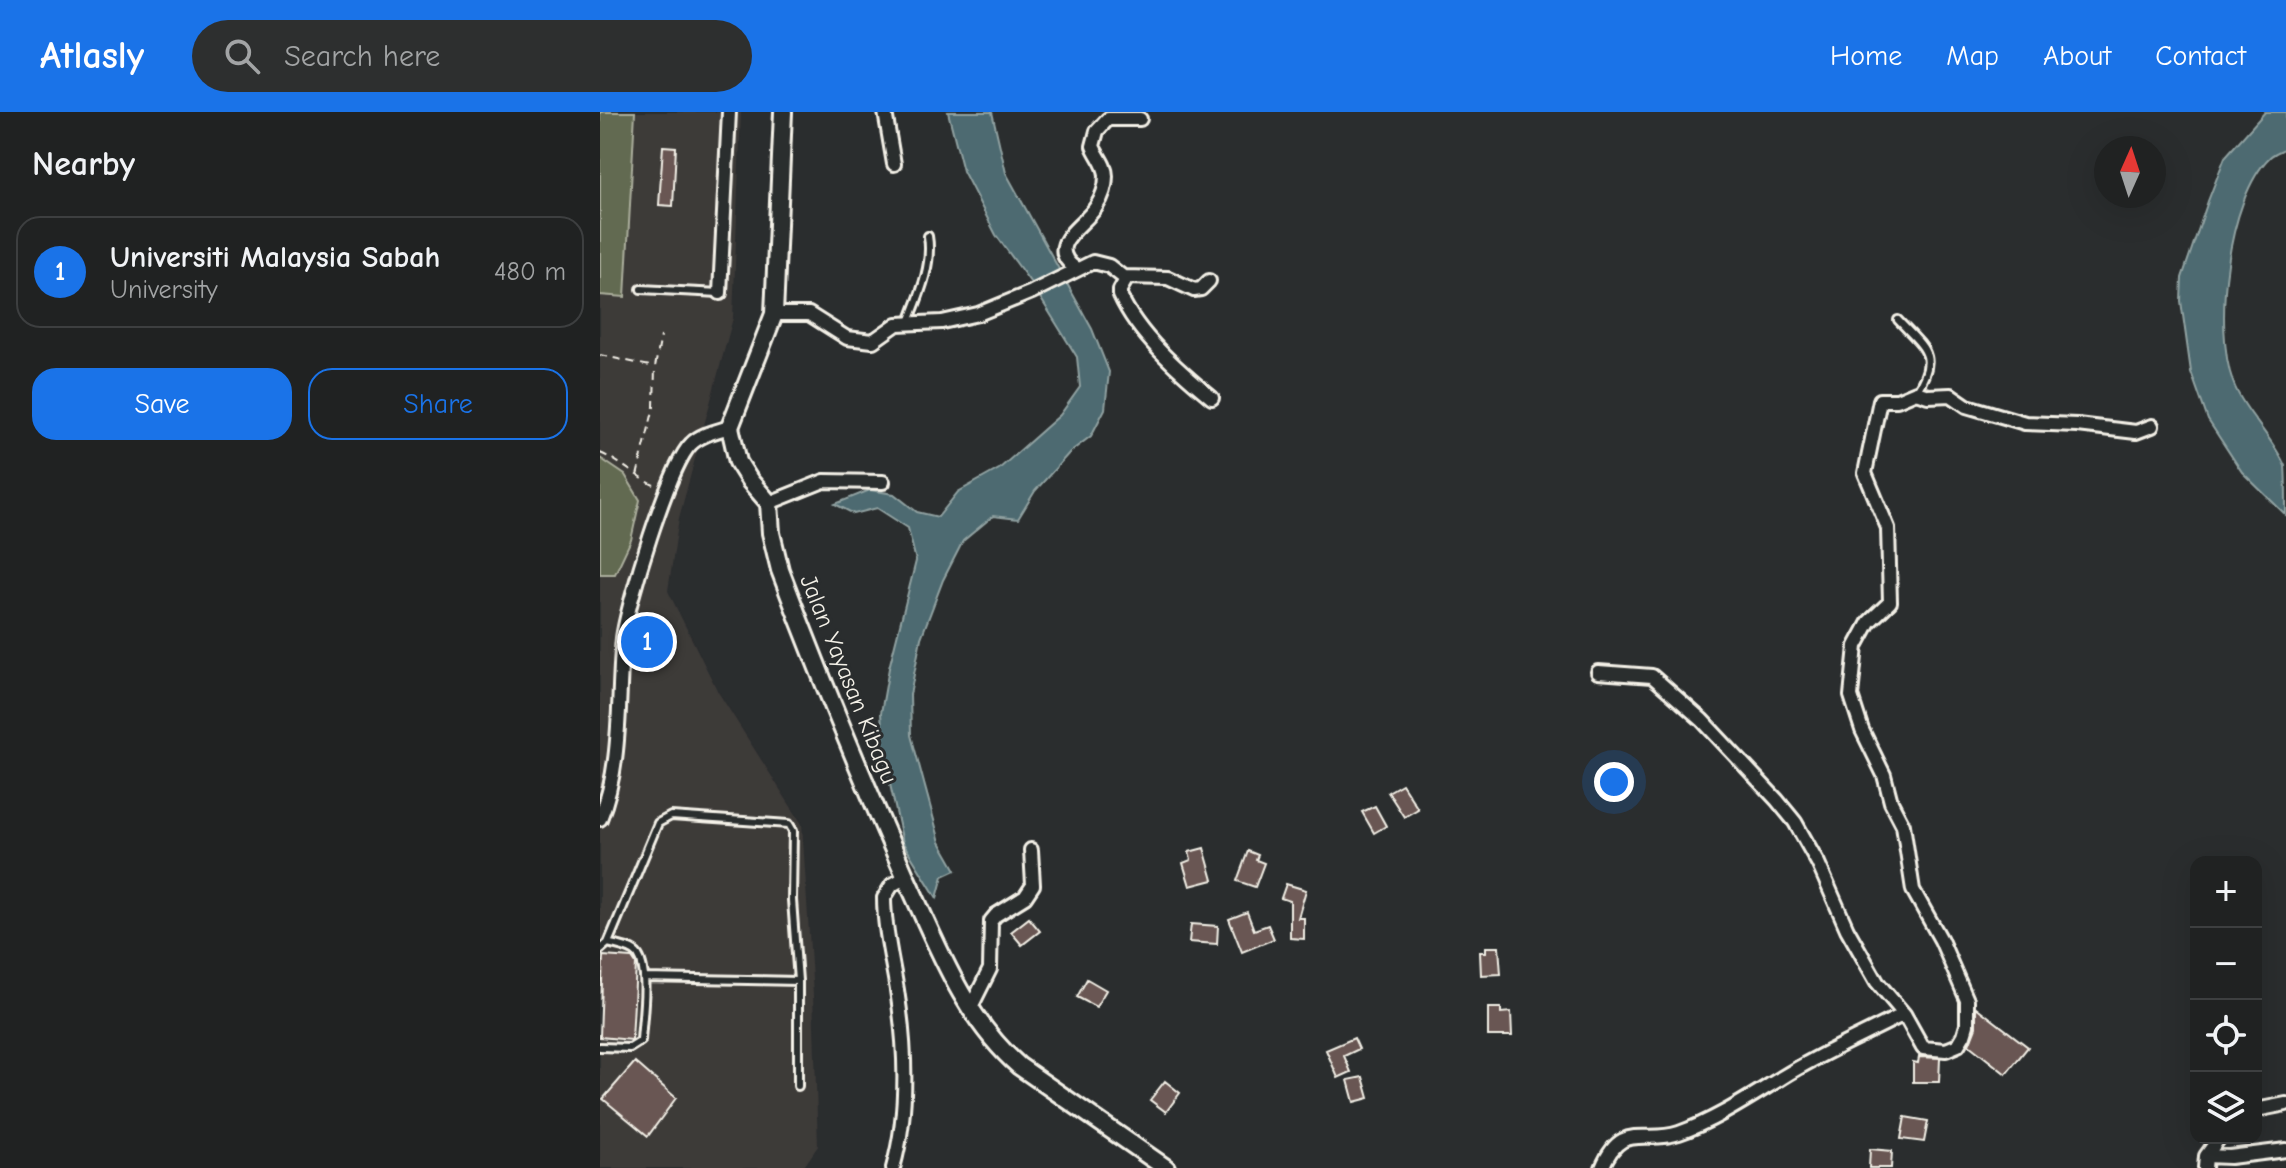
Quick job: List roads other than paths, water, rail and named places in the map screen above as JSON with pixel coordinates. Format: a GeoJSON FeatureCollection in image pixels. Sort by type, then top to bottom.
{"type":"FeatureCollection","features":[{"type":"Feature","properties":{"kind":"street"},"geometry":{"type":"LineString","coordinates":[[720,293],[729,112]]}},
{"type":"Feature","properties":{"kind":"street"},"geometry":{"type":"LineString","coordinates":[[783,112],[774,314],[730,427],[738,462],[769,503],[824,481],[883,482]]}},
{"type":"Feature","properties":{"kind":"street"},"geometry":{"type":"LineString","coordinates":[[885,112],[894,164]]}},
{"type":"Feature","properties":{"kind":"street"},"geometry":{"type":"LineString","coordinates":[[1070,271],[1063,255],[1064,245],[1096,208],[1106,177],[1093,146],[1097,131],[1108,119],[1140,119]]}},
{"type":"Feature","properties":{"kind":"street"},"geometry":{"type":"LineString","coordinates":[[774,314],[809,314],[847,338],[865,341],[878,339],[897,324],[960,320],[1032,292],[1070,271],[1100,262],[1127,278],[1168,278],[1194,290],[1201,289],[1209,281]]}},
{"type":"Feature","properties":{"kind":"street"},"geometry":{"type":"LineString","coordinates":[[1127,278],[1120,295],[1139,325],[1191,381],[1212,398]]}},
{"type":"Feature","properties":{"kind":"street"},"geometry":{"type":"LineString","coordinates":[[1598,672],[1652,676],[1702,720],[1795,822],[1818,863],[1856,946],[1877,982],[1904,1014],[1923,1048],[1946,1050],[1958,1045],[1967,1025],[1967,1000],[1941,940],[1913,890],[1903,825],[1891,802],[1884,775],[1858,721],[1851,696],[1856,646],[1869,622],[1890,602],[1888,528],[1865,473],[1880,400],[1897,400],[1916,392],[1928,396],[1951,395],[1967,406],[2025,423],[2136,432],[2152,426]]}},
{"type":"Feature","properties":{"kind":"street"},"geometry":{"type":"LineString","coordinates":[[600,819],[615,764],[624,631],[666,491],[682,454],[691,444],[730,427]]}},
{"type":"Feature","properties":{"kind":"street","name":"Jalan Yayasan Kibagu"},"geometry":{"type":"LineString","coordinates":[[769,503],[771,533],[780,570],[874,808],[931,934],[971,1007],[999,1048],[1019,1066],[1166,1168]]}},
{"type":"Feature","properties":{"kind":"street"},"geometry":{"type":"LineString","coordinates":[[971,1007],[990,969],[991,921],[1025,897],[1033,885],[1031,850]]}},
{"type":"Feature","properties":{"kind":"street"},"geometry":{"type":"LineString","coordinates":[[893,1168],[899,1144],[904,1078],[898,994],[884,898],[892,885],[906,877]]}},
{"type":"Feature","properties":{"kind":"street"},"geometry":{"type":"LineString","coordinates":[[1602,1168],[1612,1150],[1624,1139],[1672,1135],[1687,1130],[1762,1091],[1808,1062],[1904,1014]]}},
{"type":"Feature","properties":{"kind":"street"},"geometry":{"type":"LineString","coordinates":[[2262,1109],[2286,1104]]}},
{"type":"Feature","properties":{"kind":"street"},"geometry":{"type":"LineString","coordinates":[[2206,1162],[2216,1144]]}},
{"type":"Feature","properties":{"kind":"street"},"geometry":{"type":"LineString","coordinates":[[2206,1162],[2286,1150]]}},
{"type":"Feature","properties":{"kind":"lane"},"geometry":{"type":"LineString","coordinates":[[909,322],[923,285],[929,255],[928,236]]}},
{"type":"Feature","properties":{"kind":"lane"},"geometry":{"type":"LineString","coordinates":[[641,289],[720,293]]}},
{"type":"Feature","properties":{"kind":"lane"},"geometry":{"type":"LineString","coordinates":[[1898,320],[1927,351],[1928,373],[1916,392]]}},
{"type":"Feature","properties":{"kind":"lane"},"geometry":{"type":"LineString","coordinates":[[600,950],[608,943],[658,823],[663,819],[671,816],[785,823],[793,831],[798,1086]]}},
{"type":"Feature","properties":{"kind":"lane"},"geometry":{"type":"LineString","coordinates":[[600,1047],[630,1048],[641,1041],[644,978],[637,954],[608,943]]}},
{"type":"Feature","properties":{"kind":"lane"},"geometry":{"type":"LineString","coordinates":[[644,978],[798,981]]}},
{"type":"Feature","properties":{"kind":"water"},"geometry":{"type":"Polygon","coordinates":[[[948,112],[992,112],[1006,173],[1092,329],[1109,372],[1105,409],[1091,436],[1070,452],[1035,491],[1018,519],[993,516],[963,541],[943,580],[921,638],[910,695],[911,735],[940,842],[956,870],[943,876],[937,898],[903,843],[884,757],[881,713],[916,561],[908,528],[877,508],[854,514],[835,504],[870,490],[894,494],[917,512],[938,517],[958,492],[999,469],[1060,415],[1080,387],[1077,357],[1033,286],[996,235],[963,171],[948,112]]]}},
{"type":"Feature","properties":{"kind":"water"},"geometry":{"type":"Polygon","coordinates":[[[2265,112],[2286,112],[2286,148],[2270,157],[2255,176],[2243,202],[2228,265],[2224,330],[2233,382],[2285,466],[2286,515],[2242,472],[2208,420],[2191,372],[2181,301],[2182,278],[2225,157],[2265,112]]]}},
{"type":"Feature","properties":{"kind":"place","name":"Universiti Malaysia Sabah"},"geometry":{"type":"Point","coordinates":[647,642]}}]}
